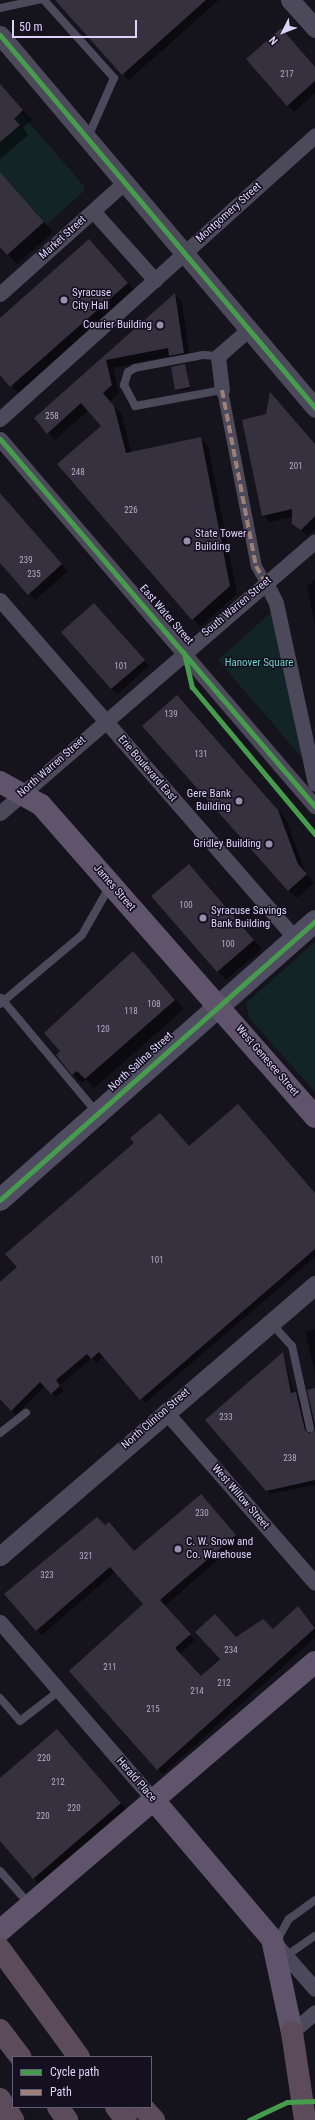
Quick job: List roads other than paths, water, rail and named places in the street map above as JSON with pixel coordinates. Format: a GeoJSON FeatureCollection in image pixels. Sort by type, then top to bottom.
{"type":"FeatureCollection","features":[{"type":"Feature","properties":{"kind":"highway"},"geometry":{"type":"LineString","coordinates":[[4,1955],[79,2056]]}},
{"type":"Feature","properties":{"kind":"highway"},"geometry":{"type":"LineString","coordinates":[[40,2003],[95,2056]]}},
{"type":"Feature","properties":{"kind":"highway"},"geometry":{"type":"LineString","coordinates":[[0,2030],[19,2056]]}},
{"type":"Feature","properties":{"kind":"highway"},"geometry":{"type":"LineString","coordinates":[[292,2032],[297,2079],[305,2120]]}},
{"type":"Feature","properties":{"kind":"highway"},"geometry":{"type":"LineString","coordinates":[[0,2099],[13,2120]]}},
{"type":"Feature","properties":{"kind":"highway"},"geometry":{"type":"LineString","coordinates":[[59,2108],[67,2120]]}},
{"type":"Feature","properties":{"kind":"highway"},"geometry":{"type":"LineString","coordinates":[[117,2108],[126,2120]]}},
{"type":"Feature","properties":{"kind":"highway"},"geometry":{"type":"LineString","coordinates":[[143,2108],[154,2120]]}},
{"type":"Feature","properties":{"kind":"main road","name":"James Street"},"geometry":{"type":"LineString","coordinates":[[0,782],[23,792],[41,805],[218,1006]]}},
{"type":"Feature","properties":{"kind":"main road","name":"North Salina Street"},"geometry":{"type":"LineString","coordinates":[[0,1200],[315,921]]}},
{"type":"Feature","properties":{"kind":"main road","name":"West Genesee Street"},"geometry":{"type":"LineString","coordinates":[[218,1006],[315,1117]]}},
{"type":"Feature","properties":{"kind":"main road"},"geometry":{"type":"LineString","coordinates":[[0,1930],[152,1798],[315,1662]]}},
{"type":"Feature","properties":{"kind":"main road","name":"Herald Place"},"geometry":{"type":"LineString","coordinates":[[152,1798],[274,1941],[292,2032]]}},
{"type":"Feature","properties":{"kind":"street"},"geometry":{"type":"LineString","coordinates":[[290,0],[315,28]]}},
{"type":"Feature","properties":{"kind":"street"},"geometry":{"type":"LineString","coordinates":[[0,34],[88,137],[247,331],[315,408]]}},
{"type":"Feature","properties":{"kind":"street","name":"Montgomery Street"},"geometry":{"type":"LineString","coordinates":[[0,419],[184,255],[315,135]]}},
{"type":"Feature","properties":{"kind":"street","name":"Market Street"},"geometry":{"type":"LineString","coordinates":[[0,294],[125,182]]}},
{"type":"Feature","properties":{"kind":"street"},"geometry":{"type":"LineString","coordinates":[[93,211],[155,280]]}},
{"type":"Feature","properties":{"kind":"street"},"geometry":{"type":"LineString","coordinates":[[247,331],[218,356],[222,390],[256,566],[276,603],[315,784]]}},
{"type":"Feature","properties":{"kind":"street","name":"East Water Street"},"geometry":{"type":"LineString","coordinates":[[0,438],[184,651],[315,806]]}},
{"type":"Feature","properties":{"kind":"street","name":"South Warren Street"},"geometry":{"type":"LineString","coordinates":[[105,720],[184,651],[315,541]]}},
{"type":"Feature","properties":{"kind":"street","name":"Erie Boulevard East"},"geometry":{"type":"LineString","coordinates":[[0,600],[295,938]]}},
{"type":"Feature","properties":{"kind":"street","name":"North Warren Street"},"geometry":{"type":"LineString","coordinates":[[0,813],[105,720]]}},
{"type":"Feature","properties":{"kind":"street","name":"North Clinton Street"},"geometry":{"type":"LineString","coordinates":[[0,1556],[165,1411],[315,1285]]}},
{"type":"Feature","properties":{"kind":"street","name":"West Willow Street"},"geometry":{"type":"LineString","coordinates":[[165,1411],[315,1583]]}},
{"type":"Feature","properties":{"kind":"street","name":"Herald Place"},"geometry":{"type":"LineString","coordinates":[[0,1622],[152,1798]]}},
{"type":"Feature","properties":{"kind":"street","name":"Herald Place"},"geometry":{"type":"LineString","coordinates":[[274,1941],[313,1985]]}},
{"type":"Feature","properties":{"kind":"street"},"geometry":{"type":"LineString","coordinates":[[292,2032],[315,2012]]}},
{"type":"Feature","properties":{"kind":"lane"},"geometry":{"type":"LineString","coordinates":[[0,8],[39,0]]}},
{"type":"Feature","properties":{"kind":"lane"},"geometry":{"type":"LineString","coordinates":[[44,0],[114,78],[88,137]]}},
{"type":"Feature","properties":{"kind":"lane"},"geometry":{"type":"LineString","coordinates":[[218,356],[203,355],[135,368],[128,372],[124,385],[135,406],[222,390]]}},
{"type":"Feature","properties":{"kind":"lane"},"geometry":{"type":"LineString","coordinates":[[97,1114],[1,1001],[82,935],[111,884]]}},
{"type":"Feature","properties":{"kind":"lane"},"geometry":{"type":"LineString","coordinates":[[271,1322],[292,1346],[310,1428]]}},
{"type":"Feature","properties":{"kind":"lane"},"geometry":{"type":"LineString","coordinates":[[0,1433],[26,1413]]}},
{"type":"Feature","properties":{"kind":"lane"},"geometry":{"type":"LineString","coordinates":[[0,1698],[20,1721],[59,1691]]}},
{"type":"Feature","properties":{"kind":"lane"},"geometry":{"type":"LineString","coordinates":[[0,1871],[30,1905]]}},
{"type":"Feature","properties":{"kind":"lane"},"geometry":{"type":"LineString","coordinates":[[274,1941],[289,1919],[315,1900]]}},
{"type":"Feature","properties":{"kind":"lane"},"geometry":{"type":"LineString","coordinates":[[286,1956],[315,1936]]}},
{"type":"Feature","properties":{"kind":"place","name":"Syracuse City Hall"},"geometry":{"type":"Point","coordinates":[64,300]}},
{"type":"Feature","properties":{"kind":"place","name":"Courier Building"},"geometry":{"type":"Point","coordinates":[160,325]}},
{"type":"Feature","properties":{"kind":"place","name":"State Tower Building"},"geometry":{"type":"Point","coordinates":[187,541]}},
{"type":"Feature","properties":{"kind":"place","name":"Gere Bank Building"},"geometry":{"type":"Point","coordinates":[239,801]}},
{"type":"Feature","properties":{"kind":"place","name":"Gridley Building"},"geometry":{"type":"Point","coordinates":[269,844]}},
{"type":"Feature","properties":{"kind":"place","name":"Syracuse Savings Bank Building"},"geometry":{"type":"Point","coordinates":[203,918]}},
{"type":"Feature","properties":{"kind":"place","name":"C. W. Snow and Co. Warehouse"},"geometry":{"type":"Point","coordinates":[178,1549]}},
{"type":"Feature","properties":{"kind":"park label","name":"Hanover Square"},"geometry":{"type":"Point","coordinates":[259,663]}}]}
